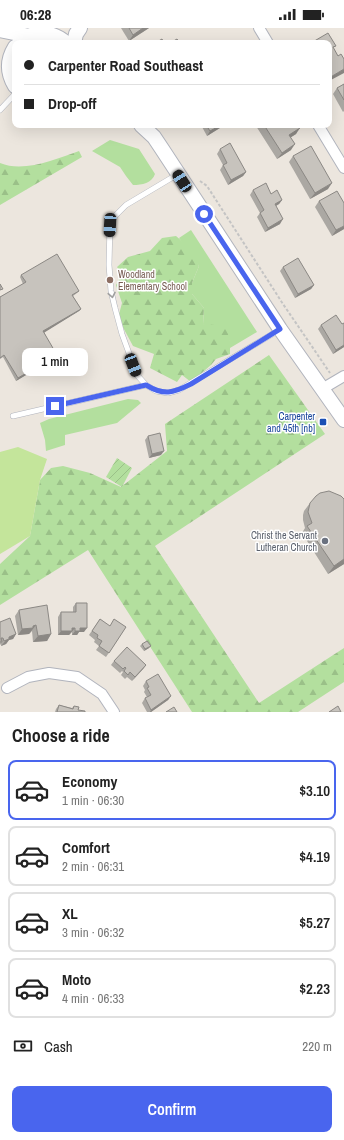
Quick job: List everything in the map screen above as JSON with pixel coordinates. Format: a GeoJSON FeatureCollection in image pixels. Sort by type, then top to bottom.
{"type":"FeatureCollection","features":[{"type":"Feature","properties":{"kind":"street"},"geometry":{"type":"LineString","coordinates":[[75,40],[76,34],[80,28]]}},
{"type":"Feature","properties":{"kind":"street"},"geometry":{"type":"LineString","coordinates":[[259,28],[266,40]]}},
{"type":"Feature","properties":{"kind":"street"},"geometry":{"type":"LineString","coordinates":[[0,30],[24,39],[48,30],[61,40]]}},
{"type":"Feature","properties":{"kind":"street"},"geometry":{"type":"LineString","coordinates":[[0,51],[9,63]]}},
{"type":"Feature","properties":{"kind":"street"},"geometry":{"type":"LineString","coordinates":[[12,52],[9,63],[9,75],[12,80]]}},
{"type":"Feature","properties":{"kind":"street"},"geometry":{"type":"LineString","coordinates":[[144,128],[154,137],[280,329],[344,420]]}},
{"type":"Feature","properties":{"kind":"street"},"geometry":{"type":"LineString","coordinates":[[320,128],[344,168]]}},
{"type":"Feature","properties":{"kind":"street"},"geometry":{"type":"LineString","coordinates":[[322,389],[340,378]]}},
{"type":"Feature","properties":{"kind":"street"},"geometry":{"type":"LineString","coordinates":[[7,688],[28,676],[49,673],[77,677],[102,694],[114,712]]}},
{"type":"Feature","properties":{"kind":"lane"},"geometry":{"type":"LineString","coordinates":[[0,110],[12,97]]}},
{"type":"Feature","properties":{"kind":"lane"},"geometry":{"type":"LineString","coordinates":[[178,174],[126,205],[115,216],[110,225],[109,266],[111,291],[122,334],[137,375],[146,385],[156,391],[168,393],[179,390],[280,329]]}},
{"type":"Feature","properties":{"kind":"lane"},"geometry":{"type":"LineString","coordinates":[[13,416],[146,385]]}},
{"type":"Feature","properties":{"kind":"path"},"geometry":{"type":"LineString","coordinates":[[200,181],[207,186],[283,304],[328,370],[340,378]]}},
{"type":"Feature","properties":{"kind":"green space"},"geometry":{"type":"Polygon","coordinates":[[[110,140],[139,149],[155,174],[152,180],[143,184],[133,185],[120,167],[92,151],[110,140]]]}},
{"type":"Feature","properties":{"kind":"green space"},"geometry":{"type":"Polygon","coordinates":[[[79,151],[82,157],[0,205],[0,163],[9,166],[29,166],[50,161],[79,151]]]}},
{"type":"Feature","properties":{"kind":"green space"},"geometry":{"type":"Polygon","coordinates":[[[191,230],[257,332],[230,348],[230,341],[203,324],[204,308],[192,294],[192,283],[199,266],[179,238],[191,230]]]}},
{"type":"Feature","properties":{"kind":"green space"},"geometry":{"type":"Polygon","coordinates":[[[176,236],[191,249],[199,266],[192,283],[192,294],[204,308],[203,324],[226,326],[230,341],[230,354],[216,359],[191,382],[182,375],[177,382],[150,368],[154,354],[133,346],[118,318],[122,303],[116,285],[122,275],[117,267],[128,257],[150,251],[162,238],[176,236]]]}},
{"type":"Feature","properties":{"kind":"green space"},"geometry":{"type":"Polygon","coordinates":[[[269,355],[325,434],[155,546],[259,703],[344,648],[344,682],[298,712],[192,712],[88,550],[0,605],[0,564],[30,536],[40,480],[51,468],[63,466],[90,473],[121,487],[167,451],[165,424],[269,355]]]}},
{"type":"Feature","properties":{"kind":"green space"},"geometry":{"type":"Polygon","coordinates":[[[128,399],[138,400],[141,403],[117,423],[65,435],[65,445],[46,451],[45,440],[40,423],[49,419],[128,399]]]}},
{"type":"Feature","properties":{"kind":"green space"},"geometry":{"type":"Polygon","coordinates":[[[18,447],[47,459],[40,480],[30,536],[0,554],[0,452],[18,447]]]}},
{"type":"Feature","properties":{"kind":"green space"},"geometry":{"type":"Polygon","coordinates":[[[117,458],[132,468],[122,487],[106,477],[117,458]]]}},
{"type":"Feature","properties":{"kind":"building"},"geometry":{"type":"Polygon","coordinates":[[[129,28],[143,28],[133,35],[129,28]]]}},
{"type":"Feature","properties":{"kind":"building"},"geometry":{"type":"Polygon","coordinates":[[[328,33],[336,46],[333,47],[338,56],[341,54],[344,59],[344,69],[332,76],[332,40],[316,40],[328,33]]]}},
{"type":"Feature","properties":{"kind":"building"},"geometry":{"type":"Polygon","coordinates":[[[344,84],[344,100],[337,88],[344,84]]]}},
{"type":"Feature","properties":{"kind":"building"},"geometry":{"type":"Polygon","coordinates":[[[208,128],[216,128],[210,131],[208,128]]]}},
{"type":"Feature","properties":{"kind":"building"},"geometry":{"type":"Polygon","coordinates":[[[266,128],[300,128],[289,135],[295,144],[282,153],[266,128]]]}},
{"type":"Feature","properties":{"kind":"building"},"geometry":{"type":"Polygon","coordinates":[[[230,143],[246,172],[231,180],[223,165],[227,163],[220,149],[230,143]]]}},
{"type":"Feature","properties":{"kind":"building"},"geometry":{"type":"Polygon","coordinates":[[[311,146],[332,183],[315,193],[293,156],[311,146]]]}},
{"type":"Feature","properties":{"kind":"building"},"geometry":{"type":"Polygon","coordinates":[[[266,183],[271,194],[277,190],[282,200],[275,204],[283,219],[268,228],[260,213],[264,210],[253,190],[266,183]]]}},
{"type":"Feature","properties":{"kind":"building"},"geometry":{"type":"Polygon","coordinates":[[[337,191],[344,203],[344,226],[336,230],[319,201],[337,191]]]}},
{"type":"Feature","properties":{"kind":"building"},"geometry":{"type":"Polygon","coordinates":[[[57,254],[79,291],[72,295],[81,309],[43,331],[57,355],[18,378],[4,355],[0,358],[0,297],[26,282],[21,275],[57,254]]]}},
{"type":"Feature","properties":{"kind":"building"},"geometry":{"type":"Polygon","coordinates":[[[298,258],[314,285],[298,294],[283,267],[298,258]]]}},
{"type":"Feature","properties":{"kind":"building"},"geometry":{"type":"Polygon","coordinates":[[[336,315],[342,324],[344,323],[344,345],[336,350],[321,325],[336,315]]]}},
{"type":"Feature","properties":{"kind":"building"},"geometry":{"type":"Polygon","coordinates":[[[160,433],[164,451],[152,454],[148,436],[160,433]]]}},
{"type":"Feature","properties":{"kind":"building","name":"Christ the Servant Lutheran Church"},"geometry":{"type":"Polygon","coordinates":[[[329,491],[341,496],[344,499],[344,559],[334,566],[307,526],[312,523],[308,512],[310,503],[320,493],[329,491]]]}},
{"type":"Feature","properties":{"kind":"building"},"geometry":{"type":"Polygon","coordinates":[[[76,603],[87,603],[87,628],[80,628],[80,631],[75,631],[75,628],[72,628],[72,631],[61,631],[61,612],[76,612],[76,603]]]}},
{"type":"Feature","properties":{"kind":"building"},"geometry":{"type":"Polygon","coordinates":[[[47,605],[51,634],[38,636],[36,625],[33,626],[33,628],[22,629],[19,610],[47,605]]]}},
{"type":"Feature","properties":{"kind":"building"},"geometry":{"type":"Polygon","coordinates":[[[10,618],[16,634],[4,641],[3,638],[1,638],[2,642],[0,642],[0,622],[10,618]]]}},
{"type":"Feature","properties":{"kind":"building"},"geometry":{"type":"Polygon","coordinates":[[[100,619],[110,626],[114,619],[126,627],[109,653],[99,646],[102,641],[97,638],[98,635],[92,631],[100,619]]]}},
{"type":"Feature","properties":{"kind":"building"},"geometry":{"type":"Polygon","coordinates":[[[147,641],[151,646],[145,649],[142,644],[147,641]]]}},
{"type":"Feature","properties":{"kind":"building"},"geometry":{"type":"Polygon","coordinates":[[[127,647],[146,665],[135,677],[130,672],[128,675],[124,671],[126,668],[125,667],[123,669],[114,661],[127,647]]]}},
{"type":"Feature","properties":{"kind":"building"},"geometry":{"type":"Polygon","coordinates":[[[158,674],[171,696],[151,710],[145,698],[151,695],[147,688],[149,687],[146,681],[158,674]]]}},
{"type":"Feature","properties":{"kind":"building"},"geometry":{"type":"Polygon","coordinates":[[[59,705],[73,709],[74,706],[79,707],[78,710],[85,712],[57,712],[59,705]]]}},
{"type":"Feature","properties":{"kind":"building"},"geometry":{"type":"Polygon","coordinates":[[[338,706],[341,712],[329,712],[338,706]]]}},
{"type":"Feature","properties":{"kind":"building"},"geometry":{"type":"Polygon","coordinates":[[[174,707],[177,712],[166,712],[174,707]]]}},
{"type":"Feature","properties":{"kind":"place","name":"Woodland Elementary School"},"geometry":{"type":"Point","coordinates":[110,280]}},
{"type":"Feature","properties":{"kind":"place","name":"Carpenter and 45th [nb]"},"geometry":{"type":"Point","coordinates":[323,422]}},
{"type":"Feature","properties":{"kind":"place","name":"Christ the Servant Lutheran Church"},"geometry":{"type":"Point","coordinates":[325,541]}},
{"type":"Feature","properties":{"kind":"route"},"geometry":{"type":"LineString","coordinates":[[55,406],[146,385],[156,391],[168,393],[179,390],[280,329],[204,214]]}}]}
